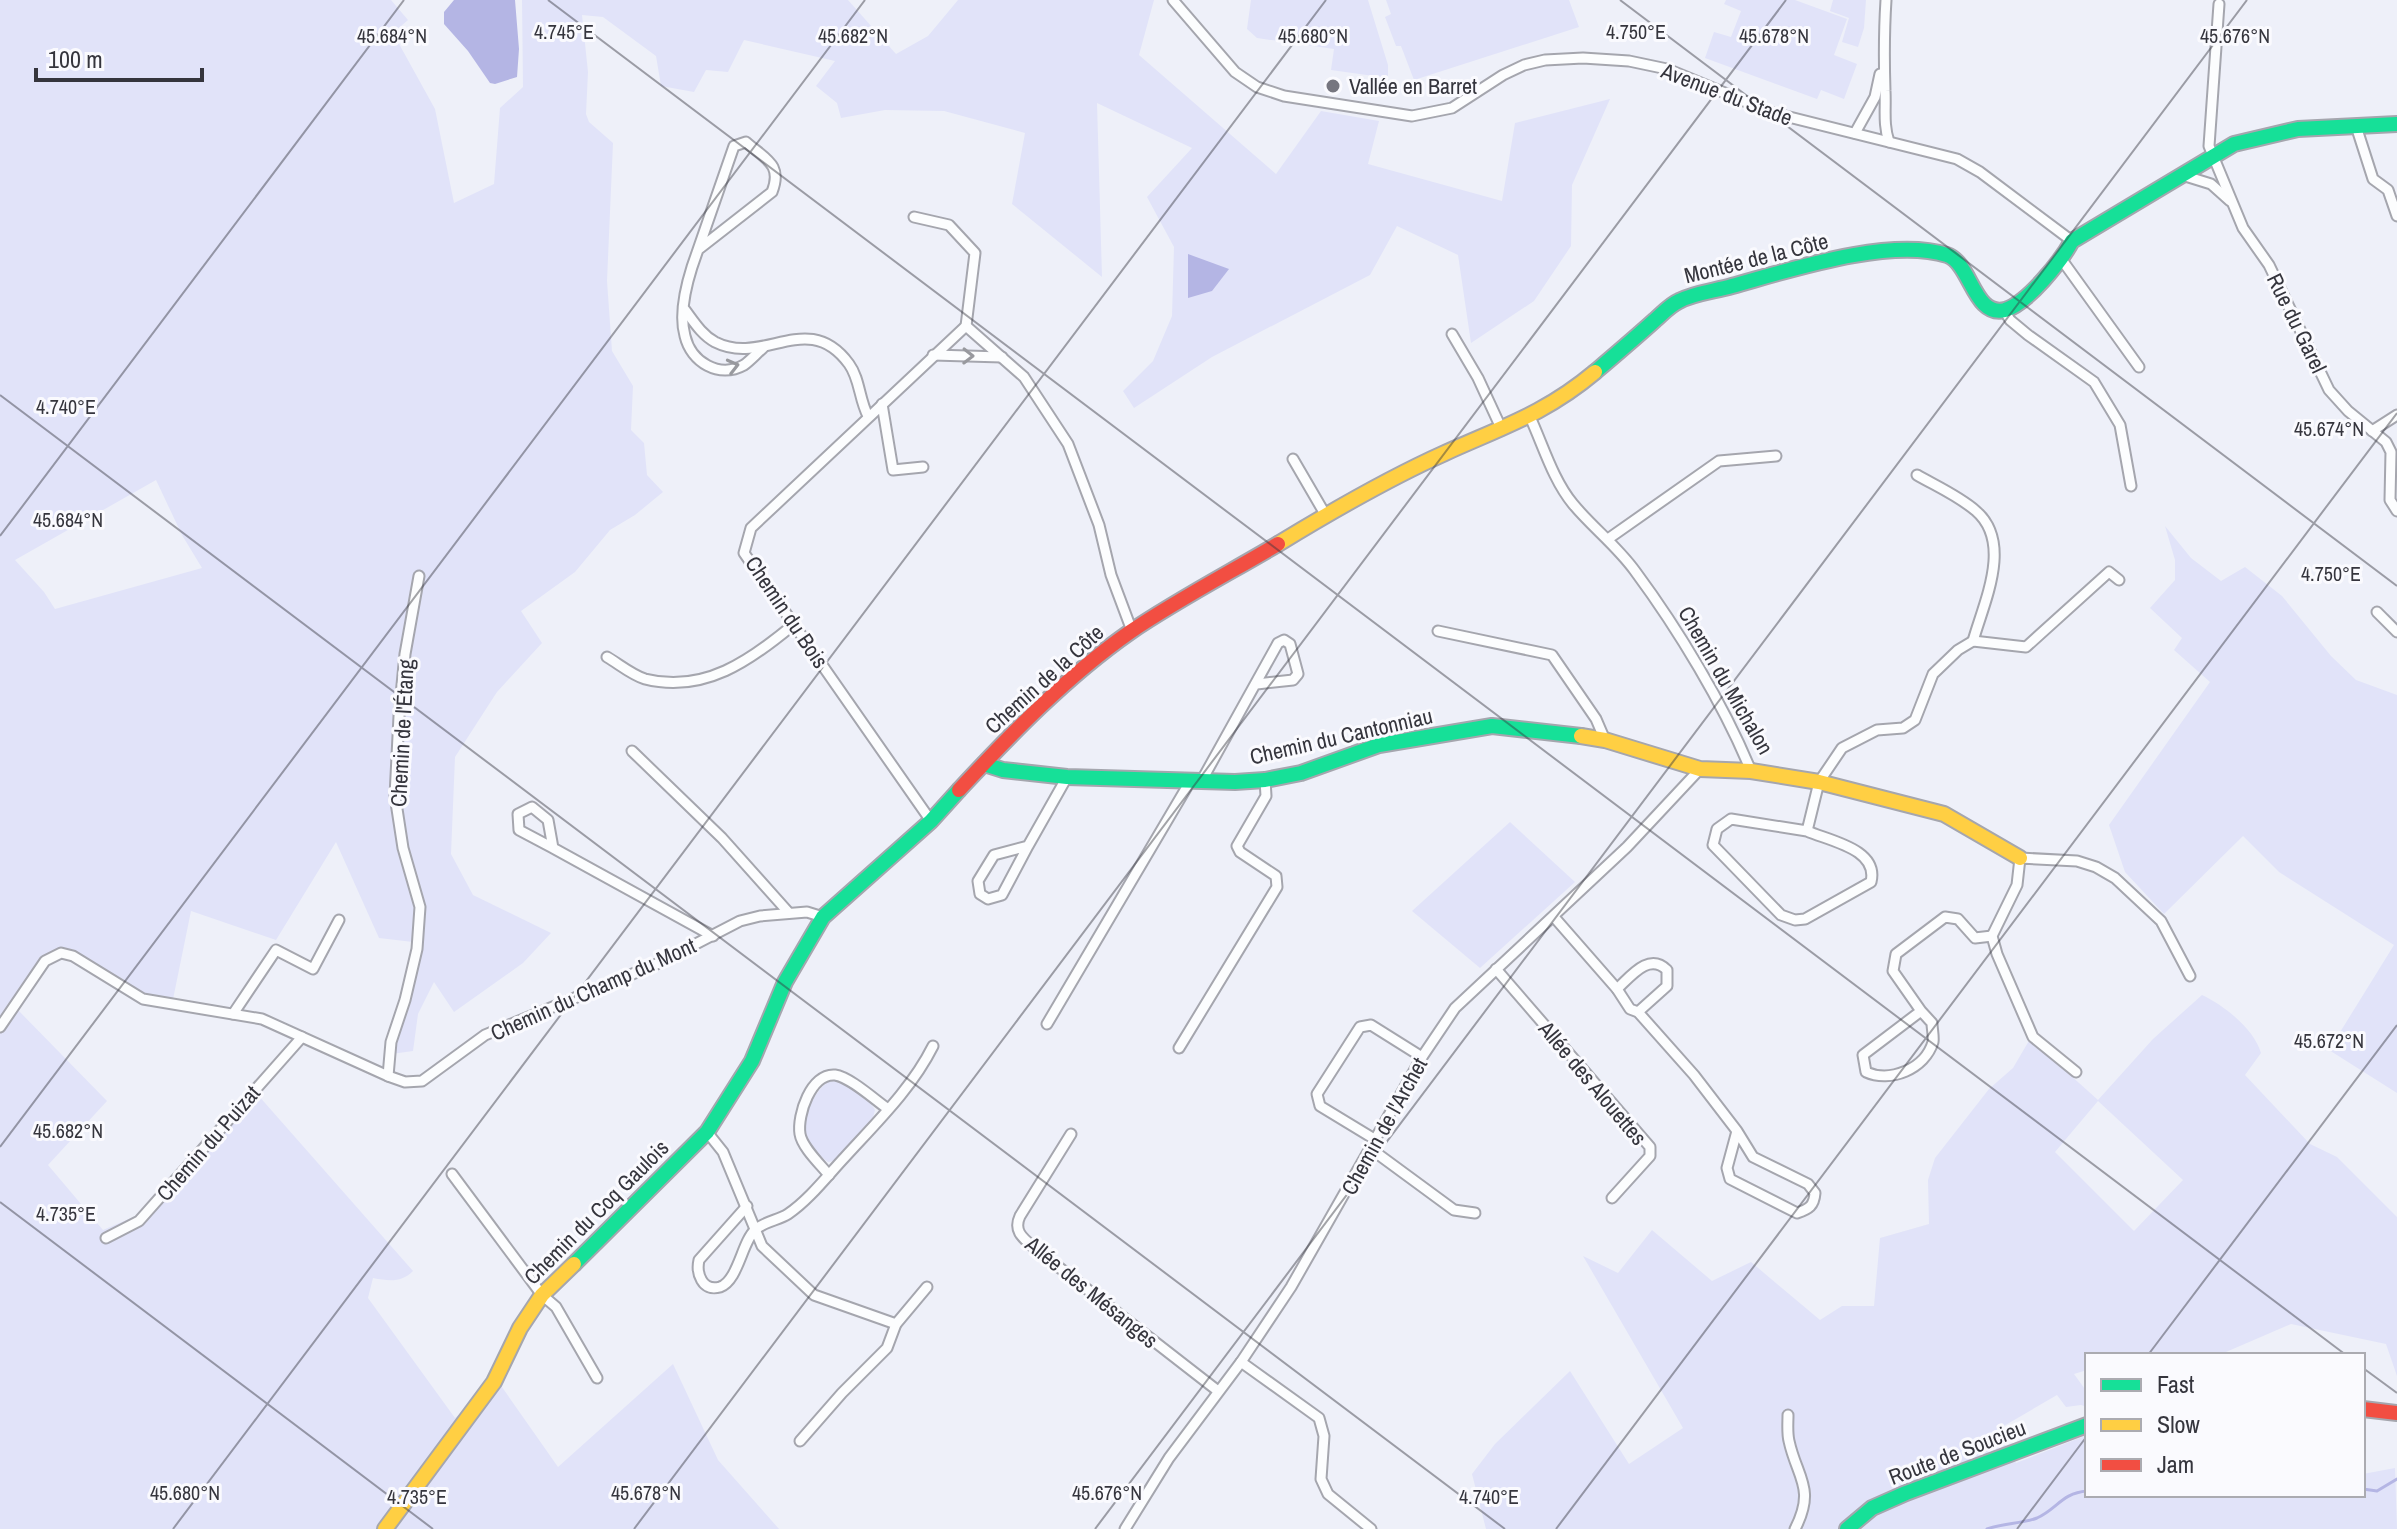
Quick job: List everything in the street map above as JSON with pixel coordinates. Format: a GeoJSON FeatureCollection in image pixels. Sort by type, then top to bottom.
{"type":"FeatureCollection","features":[{"type":"Feature","properties":{"kind":"street","name":"Avenue du Stade"},"geometry":{"type":"LineString","coordinates":[[1173,0],[1235,72],[1257,87],[1284,96],[1412,116],[1452,108],[1524,65],[1545,60],[1583,58],[1629,61],[1667,69],[1773,113],[1815,126],[1957,159],[1980,172],[2072,241]]}},
{"type":"Feature","properties":{"kind":"street"},"geometry":{"type":"LineString","coordinates":[[1855,133],[1875,97],[1882,63],[1886,0]]}},
{"type":"Feature","properties":{"kind":"street"},"geometry":{"type":"LineString","coordinates":[[2211,184],[2207,168],[2213,156],[2209,146],[2219,4]]}},
{"type":"Feature","properties":{"kind":"street"},"geometry":{"type":"LineString","coordinates":[[1882,63],[1884,125],[1889,142]]}},
{"type":"Feature","properties":{"kind":"street"},"geometry":{"type":"LineString","coordinates":[[2131,486],[2120,425],[2094,382],[2039,344],[2010,320],[2004,310],[2019,302],[2062,260],[2072,241],[2234,144],[2298,129],[2397,124]]}},
{"type":"Feature","properties":{"kind":"street"},"geometry":{"type":"LineString","coordinates":[[2356,126],[2373,179],[2388,190],[2397,216]]}},
{"type":"Feature","properties":{"kind":"street"},"geometry":{"type":"LineString","coordinates":[[699,249],[772,192],[777,179],[774,166],[746,142],[734,146],[699,249],[687,285],[684,335],[700,362],[714,369],[729,370],[744,365],[763,348]]}},
{"type":"Feature","properties":{"kind":"street","name":"Rue du Garel"},"geometry":{"type":"LineString","coordinates":[[2213,156],[2226,183],[2230,202],[2243,228],[2269,265],[2329,390],[2348,411],[2386,442],[2394,472],[2390,500],[2397,511]]}},
{"type":"Feature","properties":{"kind":"street"},"geometry":{"type":"LineString","coordinates":[[2182,175],[2211,184],[2230,202]]}},
{"type":"Feature","properties":{"kind":"street"},"geometry":{"type":"LineString","coordinates":[[914,217],[949,225],[975,253],[966,326],[1024,377],[1068,444],[1099,525],[1111,575],[1132,631]]}},
{"type":"Feature","properties":{"kind":"street","name":"Montée de la Côte"},"geometry":{"type":"LineString","coordinates":[[1530,417],[1569,394],[1678,301],[1877,251],[1935,251],[1950,256],[1962,266],[1979,300],[1995,310],[2004,310]]}},
{"type":"Feature","properties":{"kind":"street"},"geometry":{"type":"LineString","coordinates":[[2062,260],[2139,367]]}},
{"type":"Feature","properties":{"kind":"street"},"geometry":{"type":"LineString","coordinates":[[685,310],[702,332],[717,343],[737,348],[763,348],[795,338],[826,343],[839,352],[851,367],[868,416]]}},
{"type":"Feature","properties":{"kind":"street","name":"Chemin du Bois"},"geometry":{"type":"LineString","coordinates":[[931,821],[744,553],[751,528],[966,326]]}},
{"type":"Feature","properties":{"kind":"street"},"geometry":{"type":"LineString","coordinates":[[1452,334],[1478,378],[1502,430]]}},
{"type":"Feature","properties":{"kind":"street"},"geometry":{"type":"LineString","coordinates":[[933,355],[1003,357]]}},
{"type":"Feature","properties":{"kind":"street"},"geometry":{"type":"LineString","coordinates":[[882,404],[893,470],[923,467]]}},
{"type":"Feature","properties":{"kind":"street"},"geometry":{"type":"LineString","coordinates":[[2372,431],[2397,415]]}},
{"type":"Feature","properties":{"kind":"street","name":"Chemin de la Côte"},"geometry":{"type":"LineString","coordinates":[[823,917],[931,821],[1049,699],[1132,631],[1390,478],[1530,417]]}},
{"type":"Feature","properties":{"kind":"street","name":"Chemin du Michalon"},"geometry":{"type":"LineString","coordinates":[[1530,417],[1572,503],[1634,570],[1697,667],[1738,740],[1751,771],[1819,782],[1944,814],[2020,858]]}},
{"type":"Feature","properties":{"kind":"street"},"geometry":{"type":"LineString","coordinates":[[1608,539],[1719,461],[1776,456]]}},
{"type":"Feature","properties":{"kind":"street"},"geometry":{"type":"LineString","coordinates":[[1293,459],[1325,514]]}},
{"type":"Feature","properties":{"kind":"street"},"geometry":{"type":"LineString","coordinates":[[1917,475],[1976,511],[1989,526],[1995,548],[1973,641]]}},
{"type":"Feature","properties":{"kind":"street"},"geometry":{"type":"LineString","coordinates":[[1807,831],[1819,782],[1842,748],[1877,730],[1903,728],[1915,720],[1933,674],[1958,650],[1973,641],[2026,647],[2109,572],[2119,580]]}},
{"type":"Feature","properties":{"kind":"street","name":"Chemin de l'Étang"},"geometry":{"type":"LineString","coordinates":[[388,1076],[391,1042],[417,949],[420,907],[403,848],[395,796],[405,654],[419,576]]}},
{"type":"Feature","properties":{"kind":"street"},"geometry":{"type":"LineString","coordinates":[[2377,612],[2397,632]]}},
{"type":"Feature","properties":{"kind":"street"},"geometry":{"type":"LineString","coordinates":[[607,657],[642,678],[668,682],[698,680],[728,672],[793,625]]}},
{"type":"Feature","properties":{"kind":"street"},"geometry":{"type":"LineString","coordinates":[[1438,631],[1552,655],[1596,719],[1605,740]]}},
{"type":"Feature","properties":{"kind":"street"},"geometry":{"type":"LineString","coordinates":[[1047,1024],[1257,684],[1264,664],[1278,643],[1284,640],[1290,644],[1298,674],[1293,680],[1257,684]]}},
{"type":"Feature","properties":{"kind":"street","name":"Chemin du Cantonniau"},"geometry":{"type":"LineString","coordinates":[[984,764],[1003,770],[1067,777],[1235,782],[1265,780],[1301,773],[1379,745],[1492,726],[1562,732],[1605,740],[1700,769],[1751,771]]}},
{"type":"Feature","properties":{"kind":"street"},"geometry":{"type":"LineString","coordinates":[[632,751],[722,838],[789,913]]}},
{"type":"Feature","properties":{"kind":"street","name":"Chemin de l'Archet"},"geometry":{"type":"LineString","coordinates":[[1125,1529],[1169,1458],[1241,1362],[1291,1287],[1422,1057],[1455,1008],[1627,847],[1700,769]]}},
{"type":"Feature","properties":{"kind":"street"},"geometry":{"type":"LineString","coordinates":[[1028,846],[994,855],[978,881],[980,894],[988,899],[1002,895],[1067,777]]}},
{"type":"Feature","properties":{"kind":"street"},"geometry":{"type":"LineString","coordinates":[[1179,1048],[1277,887],[1276,876],[1240,852],[1237,846],[1266,796],[1265,780]]}},
{"type":"Feature","properties":{"kind":"street"},"geometry":{"type":"LineString","coordinates":[[553,848],[548,820],[532,807],[518,814],[519,830],[713,936]]}},
{"type":"Feature","properties":{"kind":"street"},"geometry":{"type":"LineString","coordinates":[[1731,819],[1807,831],[1858,852],[1867,858],[1873,872],[1871,882],[1805,919],[1795,920],[1781,915],[1713,845],[1717,829],[1731,819]]}},
{"type":"Feature","properties":{"kind":"street"},"geometry":{"type":"LineString","coordinates":[[2076,1072],[2033,1037],[1992,936],[2017,885],[2020,858],[2077,861],[2115,878],[2161,921],[2190,976]]}},
{"type":"Feature","properties":{"kind":"street","name":"Chemin du Champ du Mont"},"geometry":{"type":"LineString","coordinates":[[0,1027],[45,961],[61,953],[73,956],[143,999],[262,1019],[388,1076],[405,1082],[422,1081],[485,1035],[659,963],[740,921],[807,912],[823,917]]}},
{"type":"Feature","properties":{"kind":"street","name":"Chemin du Coq Gaulois"},"geometry":{"type":"LineString","coordinates":[[385,1529],[494,1382],[520,1328],[542,1295],[707,1132],[752,1061],[785,982],[823,917]]}},
{"type":"Feature","properties":{"kind":"street"},"geometry":{"type":"LineString","coordinates":[[1554,917],[1617,989],[1630,1009],[1638,1012],[1694,1075],[1737,1131],[1753,1157],[1808,1184],[1815,1193],[1809,1209],[1797,1213],[1730,1179],[1727,1168],[1737,1131]]}},
{"type":"Feature","properties":{"kind":"street"},"geometry":{"type":"LineString","coordinates":[[1921,1011],[1863,1055],[1866,1072],[1879,1078],[1900,1075],[1924,1057],[1933,1042],[1932,1023],[1893,971],[1896,954],[1945,917],[1958,919],[1975,938],[1992,936]]}},
{"type":"Feature","properties":{"kind":"street"},"geometry":{"type":"LineString","coordinates":[[233,1014],[276,950],[313,969],[339,920]]}},
{"type":"Feature","properties":{"kind":"street"},"geometry":{"type":"LineString","coordinates":[[1617,989],[1644,965],[1652,962],[1667,970],[1667,986],[1638,1012]]}},
{"type":"Feature","properties":{"kind":"street","name":"Allée des Alouettes"},"geometry":{"type":"LineString","coordinates":[[1496,969],[1650,1147],[1650,1156],[1612,1198]]}},
{"type":"Feature","properties":{"kind":"street"},"geometry":{"type":"LineString","coordinates":[[1422,1057],[1371,1025],[1360,1027],[1317,1094],[1320,1106],[1454,1210],[1475,1213]]}},
{"type":"Feature","properties":{"kind":"street","name":"Chemin du Puizat"},"geometry":{"type":"LineString","coordinates":[[106,1238],[139,1221],[302,1037]]}},
{"type":"Feature","properties":{"kind":"street"},"geometry":{"type":"LineString","coordinates":[[747,1206],[699,1260],[697,1271],[701,1281],[710,1287],[721,1287],[729,1280],[755,1229],[789,1213],[829,1175],[922,1069],[933,1046]]}},
{"type":"Feature","properties":{"kind":"street"},"geometry":{"type":"LineString","coordinates":[[829,1175],[800,1136],[801,1117],[814,1085],[821,1078],[833,1075],[844,1078],[888,1109]]}},
{"type":"Feature","properties":{"kind":"street"},"geometry":{"type":"LineString","coordinates":[[707,1132],[723,1152],[762,1246],[814,1295],[896,1324]]}},
{"type":"Feature","properties":{"kind":"street","name":"Allée des Mésanges"},"geometry":{"type":"LineString","coordinates":[[1071,1134],[1020,1216],[1016,1225],[1018,1232],[1048,1259],[1218,1391]]}},
{"type":"Feature","properties":{"kind":"street"},"geometry":{"type":"LineString","coordinates":[[452,1174],[542,1295],[556,1307],[597,1378]]}},
{"type":"Feature","properties":{"kind":"street"},"geometry":{"type":"LineString","coordinates":[[800,1441],[887,1348],[896,1324],[927,1287]]}},
{"type":"Feature","properties":{"kind":"street"},"geometry":{"type":"LineString","coordinates":[[1241,1362],[1319,1418],[1324,1436],[1321,1479],[1328,1494],[1371,1529]]}},
{"type":"Feature","properties":{"kind":"street"},"geometry":{"type":"LineString","coordinates":[[2365,1409],[2397,1413]]}},
{"type":"Feature","properties":{"kind":"street"},"geometry":{"type":"LineString","coordinates":[[1788,1415],[1789,1440],[1805,1486],[1805,1501],[1795,1529]]}},
{"type":"Feature","properties":{"kind":"street","name":"Route de Soucieu"},"geometry":{"type":"LineString","coordinates":[[1847,1529],[1872,1508],[1906,1493],[2085,1426]]}},
{"type":"Feature","properties":{"kind":"shaded area"},"geometry":{"type":"Polygon","coordinates":[[[0,0],[391,0],[408,20],[393,33],[435,109],[454,203],[494,184],[500,108],[523,87],[522,0],[848,0],[896,54],[928,36],[958,0],[1154,0],[1139,55],[1276,174],[1321,111],[1379,121],[1368,164],[1502,201],[1515,123],[1610,99],[1572,185],[1571,246],[1534,301],[1471,343],[1458,255],[1397,226],[1370,275],[1212,357],[1134,408],[1123,391],[1153,361],[1172,316],[1174,247],[1147,197],[1192,148],[1097,103],[1102,277],[1012,204],[1025,133],[944,111],[885,110],[841,118],[837,103],[816,86],[835,61],[744,40],[728,72],[706,70],[694,92],[661,86],[656,56],[603,17],[582,15],[588,72],[586,114],[589,122],[613,143],[607,281],[612,351],[633,386],[631,430],[644,443],[647,475],[663,492],[610,530],[575,572],[521,611],[542,643],[497,692],[455,757],[451,854],[473,895],[551,933],[523,963],[454,1012],[434,982],[418,1014],[413,1051],[384,1055],[406,986],[413,942],[379,938],[336,842],[276,940],[191,911],[171,1009],[122,993],[68,957],[49,963],[17,1009],[107,1101],[48,1165],[103,1230],[138,1215],[250,1086],[413,1271],[404,1278],[394,1280],[373,1278],[368,1298],[455,1418],[475,1400],[490,1370],[558,1467],[673,1364],[718,1460],[779,1529],[0,1529],[0,0]],[[156,480],[15,560],[55,609],[202,568],[182,535],[156,480]]]}},
{"type":"Feature","properties":{"kind":"shaded area"},"geometry":{"type":"Polygon","coordinates":[[[1251,0],[1368,0],[1388,65],[1388,78],[1331,70],[1334,49],[1257,38],[1247,29],[1251,0]]]}},
{"type":"Feature","properties":{"kind":"shaded area"},"geometry":{"type":"Polygon","coordinates":[[[1386,0],[1569,0],[1579,27],[1414,80],[1401,46],[1396,46],[1385,17],[1391,14],[1386,0]]]}},
{"type":"Feature","properties":{"kind":"shaded area"},"geometry":{"type":"Polygon","coordinates":[[[1726,0],[1795,0],[1847,19],[1834,55],[1857,64],[1844,99],[1821,90],[1817,99],[1705,58],[1714,32],[1731,37],[1741,11],[1724,4],[1726,0]]]}},
{"type":"Feature","properties":{"kind":"shaded area"},"geometry":{"type":"Polygon","coordinates":[[[1833,0],[1866,0],[1864,28],[1858,47],[1842,42],[1849,18],[1830,11],[1833,0]]]}},
{"type":"Feature","properties":{"kind":"shaded area"},"geometry":{"type":"Polygon","coordinates":[[[2165,526],[2191,558],[2221,581],[2245,567],[2282,596],[2331,656],[2356,680],[2397,695],[2397,1093],[2329,1050],[2394,945],[2279,872],[2243,836],[2164,914],[2125,872],[2109,825],[2210,682],[2174,650],[2182,638],[2150,608],[2175,580],[2175,560],[2165,526]]]}},
{"type":"Feature","properties":{"kind":"shaded area"},"geometry":{"type":"Polygon","coordinates":[[[1510,822],[1575,882],[1480,968],[1412,911],[1510,822]]]}},
{"type":"Feature","properties":{"kind":"shaded area"},"geometry":{"type":"Polygon","coordinates":[[[2202,995],[2229,1012],[2252,1035],[2261,1053],[2245,1075],[2310,1144],[2337,1157],[2397,1217],[2397,1376],[2386,1344],[2291,1324],[2224,1353],[2085,1353],[2085,1371],[2074,1374],[2085,1389],[2085,1406],[2066,1407],[2057,1395],[1997,1430],[2016,1463],[2085,1436],[2085,1497],[2365,1497],[2365,1474],[2395,1468],[2397,1529],[1486,1529],[1472,1474],[1495,1444],[1570,1371],[1629,1464],[1683,1428],[1583,1256],[1618,1273],[1652,1230],[1712,1281],[1751,1262],[1820,1320],[1842,1306],[1874,1306],[1880,1238],[1929,1224],[1928,1180],[1935,1158],[1989,1089],[2013,1068],[2030,1039],[2098,1100],[2153,1039],[2202,995]],[[2098,1101],[2055,1152],[2134,1231],[2183,1180],[2098,1101]]]}},
{"type":"Feature","properties":{"kind":"shaded area"},"geometry":{"type":"Polygon","coordinates":[[[832,1080],[856,1092],[875,1110],[873,1118],[835,1161],[828,1162],[811,1143],[805,1124],[816,1094],[832,1080]]]}},
{"type":"Feature","properties":{"kind":"water"},"geometry":{"type":"Polygon","coordinates":[[[454,0],[515,0],[519,49],[517,77],[490,83],[444,24],[444,12],[454,0]]]}},
{"type":"Feature","properties":{"kind":"water"},"geometry":{"type":"Polygon","coordinates":[[[1188,254],[1229,269],[1212,291],[1188,298],[1188,254]]]}},
{"type":"Feature","properties":{"kind":"waterway"},"geometry":{"type":"LineString","coordinates":[[2365,1489],[2377,1491],[2397,1479]]}},
{"type":"Feature","properties":{"kind":"waterway"},"geometry":{"type":"LineString","coordinates":[[1987,1529],[2037,1518],[2065,1498],[2085,1491]]}},
{"type":"Feature","properties":{"kind":"traffic: fast"},"geometry":{"type":"LineString","coordinates":[[1595,372],[1669,307],[1685,298],[1810,264],[1869,253],[1897,250],[1947,255],[1962,268],[1986,306],[2005,310],[2033,290],[2052,270],[2072,241],[2234,144],[2298,129],[2397,124]]}},
{"type":"Feature","properties":{"kind":"traffic: fast"},"geometry":{"type":"LineString","coordinates":[[984,764],[1003,770],[1067,777],[1235,782],[1301,773],[1379,745],[1492,726],[1581,736]]}},
{"type":"Feature","properties":{"kind":"traffic: fast"},"geometry":{"type":"LineString","coordinates":[[574,1264],[707,1132],[752,1061],[785,982],[823,917],[931,821],[959,790]]}},
{"type":"Feature","properties":{"kind":"traffic: fast"},"geometry":{"type":"LineString","coordinates":[[1847,1529],[1872,1508],[1906,1493],[2085,1426]]}},
{"type":"Feature","properties":{"kind":"traffic: slow"},"geometry":{"type":"LineString","coordinates":[[1278,544],[1402,474],[1541,409],[1595,372]]}},
{"type":"Feature","properties":{"kind":"traffic: slow"},"geometry":{"type":"LineString","coordinates":[[1581,736],[1605,740],[1700,769],[1751,771],[1819,782],[1944,814],[2020,858]]}},
{"type":"Feature","properties":{"kind":"traffic: slow"},"geometry":{"type":"LineString","coordinates":[[385,1529],[494,1382],[520,1328],[542,1295],[574,1264]]}},
{"type":"Feature","properties":{"kind":"traffic: jam"},"geometry":{"type":"LineString","coordinates":[[959,790],[1040,706],[1107,649],[1166,609],[1278,544]]}},
{"type":"Feature","properties":{"kind":"traffic: jam"},"geometry":{"type":"LineString","coordinates":[[2365,1409],[2397,1413]]}},
{"type":"Feature","properties":{"kind":"place","name":"Vallée en Barret"},"geometry":{"type":"Point","coordinates":[1333,86]}}]}
